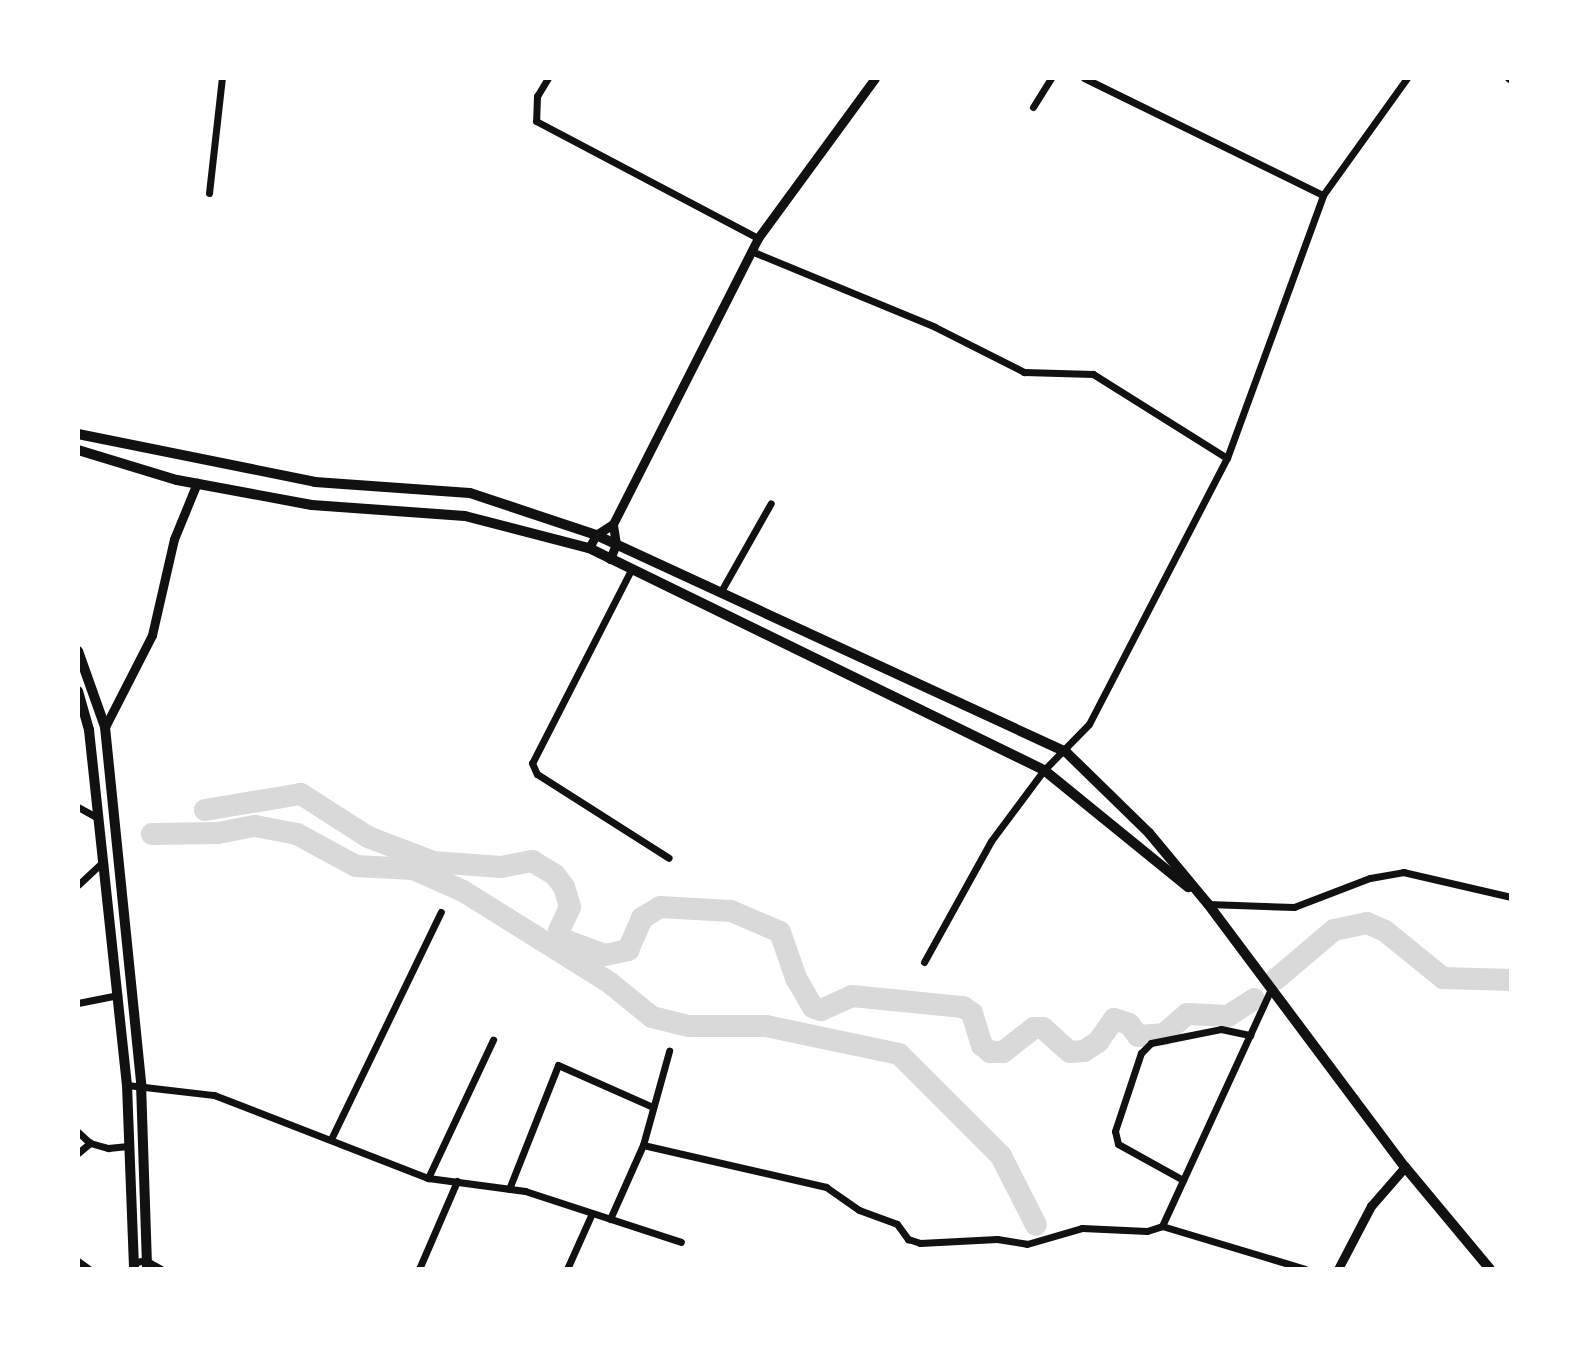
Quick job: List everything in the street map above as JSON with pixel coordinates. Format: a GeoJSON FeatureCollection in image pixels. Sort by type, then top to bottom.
{"type":"FeatureCollection","features":[{"type":"Feature","properties":{"kind":"main road"},"geometry":{"type":"LineString","coordinates":[[78,434],[315,482],[470,493],[596,535],[1066,752],[1149,833],[1208,904],[1405,1167],[1490,1269]]}},
{"type":"Feature","properties":{"kind":"main road"},"geometry":{"type":"LineString","coordinates":[[78,450],[197,483],[312,505],[465,516],[589,548],[1044,770],[1208,904]]}},
{"type":"Feature","properties":{"kind":"main road"},"geometry":{"type":"LineString","coordinates":[[78,651],[105,727],[141,1084],[146,1265]]}},
{"type":"Feature","properties":{"kind":"main road"},"geometry":{"type":"LineString","coordinates":[[78,691],[89,730],[127,1085],[133,1266]]}},
{"type":"Feature","properties":{"kind":"street"},"geometry":{"type":"LineString","coordinates":[[209,193],[222,78]]}},
{"type":"Feature","properties":{"kind":"street"},"geometry":{"type":"LineString","coordinates":[[548,78],[537,96],[536,121],[758,238]]}},
{"type":"Feature","properties":{"kind":"street"},"geometry":{"type":"LineString","coordinates":[[589,548],[596,535],[613,524],[758,238],[875,78]]}},
{"type":"Feature","properties":{"kind":"street"},"geometry":{"type":"LineString","coordinates":[[1033,107],[1051,78]]}},
{"type":"Feature","properties":{"kind":"street"},"geometry":{"type":"LineString","coordinates":[[1084,78],[1323,195]]}},
{"type":"Feature","properties":{"kind":"street"},"geometry":{"type":"LineString","coordinates":[[924,962],[991,841],[1044,770],[1066,752],[1089,724],[1227,458],[1323,195],[1407,78]]}},
{"type":"Feature","properties":{"kind":"street"},"geometry":{"type":"LineString","coordinates":[[751,251],[935,327],[1024,372],[1093,374],[1227,458]]}},
{"type":"Feature","properties":{"kind":"street"},"geometry":{"type":"LineString","coordinates":[[105,727],[152,635],[174,539],[197,483]]}},
{"type":"Feature","properties":{"kind":"street"},"geometry":{"type":"LineString","coordinates":[[720,593],[771,503]]}},
{"type":"Feature","properties":{"kind":"street"},"geometry":{"type":"LineString","coordinates":[[610,559],[616,544],[613,524]]}},
{"type":"Feature","properties":{"kind":"street"},"geometry":{"type":"LineString","coordinates":[[632,568],[532,763],[537,774],[669,858]]}},
{"type":"Feature","properties":{"kind":"street"},"geometry":{"type":"LineString","coordinates":[[78,807],[98,818]]}},
{"type":"Feature","properties":{"kind":"street"},"geometry":{"type":"LineString","coordinates":[[78,885],[103,862]]}},
{"type":"Feature","properties":{"kind":"street"},"geometry":{"type":"LineString","coordinates":[[1208,904],[1294,907],[1370,878],[1403,872],[1511,897]]}},
{"type":"Feature","properties":{"kind":"street"},"geometry":{"type":"LineString","coordinates":[[332,1137],[441,912]]}},
{"type":"Feature","properties":{"kind":"street"},"geometry":{"type":"LineString","coordinates":[[1162,1226],[1271,989]]}},
{"type":"Feature","properties":{"kind":"street"},"geometry":{"type":"LineString","coordinates":[[78,1003],[118,995]]}},
{"type":"Feature","properties":{"kind":"street"},"geometry":{"type":"LineString","coordinates":[[1183,1180],[1118,1144],[1115,1131],[1141,1053],[1151,1043],[1221,1029],[1250,1035]]}},
{"type":"Feature","properties":{"kind":"street"},"geometry":{"type":"LineString","coordinates":[[428,1178],[493,1040]]}},
{"type":"Feature","properties":{"kind":"street"},"geometry":{"type":"LineString","coordinates":[[610,1219],[643,1145],[669,1051]]}},
{"type":"Feature","properties":{"kind":"street"},"geometry":{"type":"LineString","coordinates":[[509,1189],[558,1065],[653,1107]]}},
{"type":"Feature","properties":{"kind":"street"},"geometry":{"type":"LineString","coordinates":[[127,1085],[141,1084],[214,1095],[332,1137],[428,1178],[509,1189],[681,1242]]}},
{"type":"Feature","properties":{"kind":"street"},"geometry":{"type":"LineString","coordinates":[[78,1132],[90,1143],[128,1146]]}},
{"type":"Feature","properties":{"kind":"street"},"geometry":{"type":"LineString","coordinates":[[78,1153],[90,1143]]}},
{"type":"Feature","properties":{"kind":"street"},"geometry":{"type":"LineString","coordinates":[[643,1145],[826,1187],[859,1210],[897,1224],[908,1239],[920,1243],[997,1239],[1027,1244],[1082,1228],[1147,1231],[1162,1226],[1305,1269]]}},
{"type":"Feature","properties":{"kind":"street"},"geometry":{"type":"LineString","coordinates":[[1338,1269],[1371,1206],[1405,1167]]}},
{"type":"Feature","properties":{"kind":"street"},"geometry":{"type":"LineString","coordinates":[[419,1269],[457,1181]]}},
{"type":"Feature","properties":{"kind":"street"},"geometry":{"type":"LineString","coordinates":[[567,1269],[592,1213]]}},
{"type":"Feature","properties":{"kind":"street"},"geometry":{"type":"LineString","coordinates":[[78,1261],[87,1268]]}},
{"type":"Feature","properties":{"kind":"street"},"geometry":{"type":"LineString","coordinates":[[133,1266],[161,1269]]}},
{"type":"Feature","properties":{"kind":"waterway"},"geometry":{"type":"LineString","coordinates":[[205,810],[301,794],[368,837],[433,862],[501,867],[532,861],[555,875],[564,887],[570,907],[559,931],[562,939],[605,955],[628,950],[642,918],[660,907],[731,911],[780,932],[796,978],[813,1007],[821,1010],[852,996],[963,1007],[972,1013],[982,1045],[990,1052],[1003,1052],[1034,1028],[1043,1028],[1070,1052],[1084,1051],[1098,1042],[1114,1019],[1129,1024],[1138,1036],[1164,1034],[1187,1014],[1228,1016],[1254,999]]}},
{"type":"Feature","properties":{"kind":"waterway"},"geometry":{"type":"LineString","coordinates":[[152,834],[218,833],[255,826],[297,834],[356,866],[413,869],[463,891],[610,983],[652,1017],[689,1026],[766,1026],[899,1054],[1001,1156],[1036,1225]]}},
{"type":"Feature","properties":{"kind":"waterway"},"geometry":{"type":"LineString","coordinates":[[1276,979],[1334,930],[1367,923],[1385,931],[1443,978],[1511,980]]}}]}
